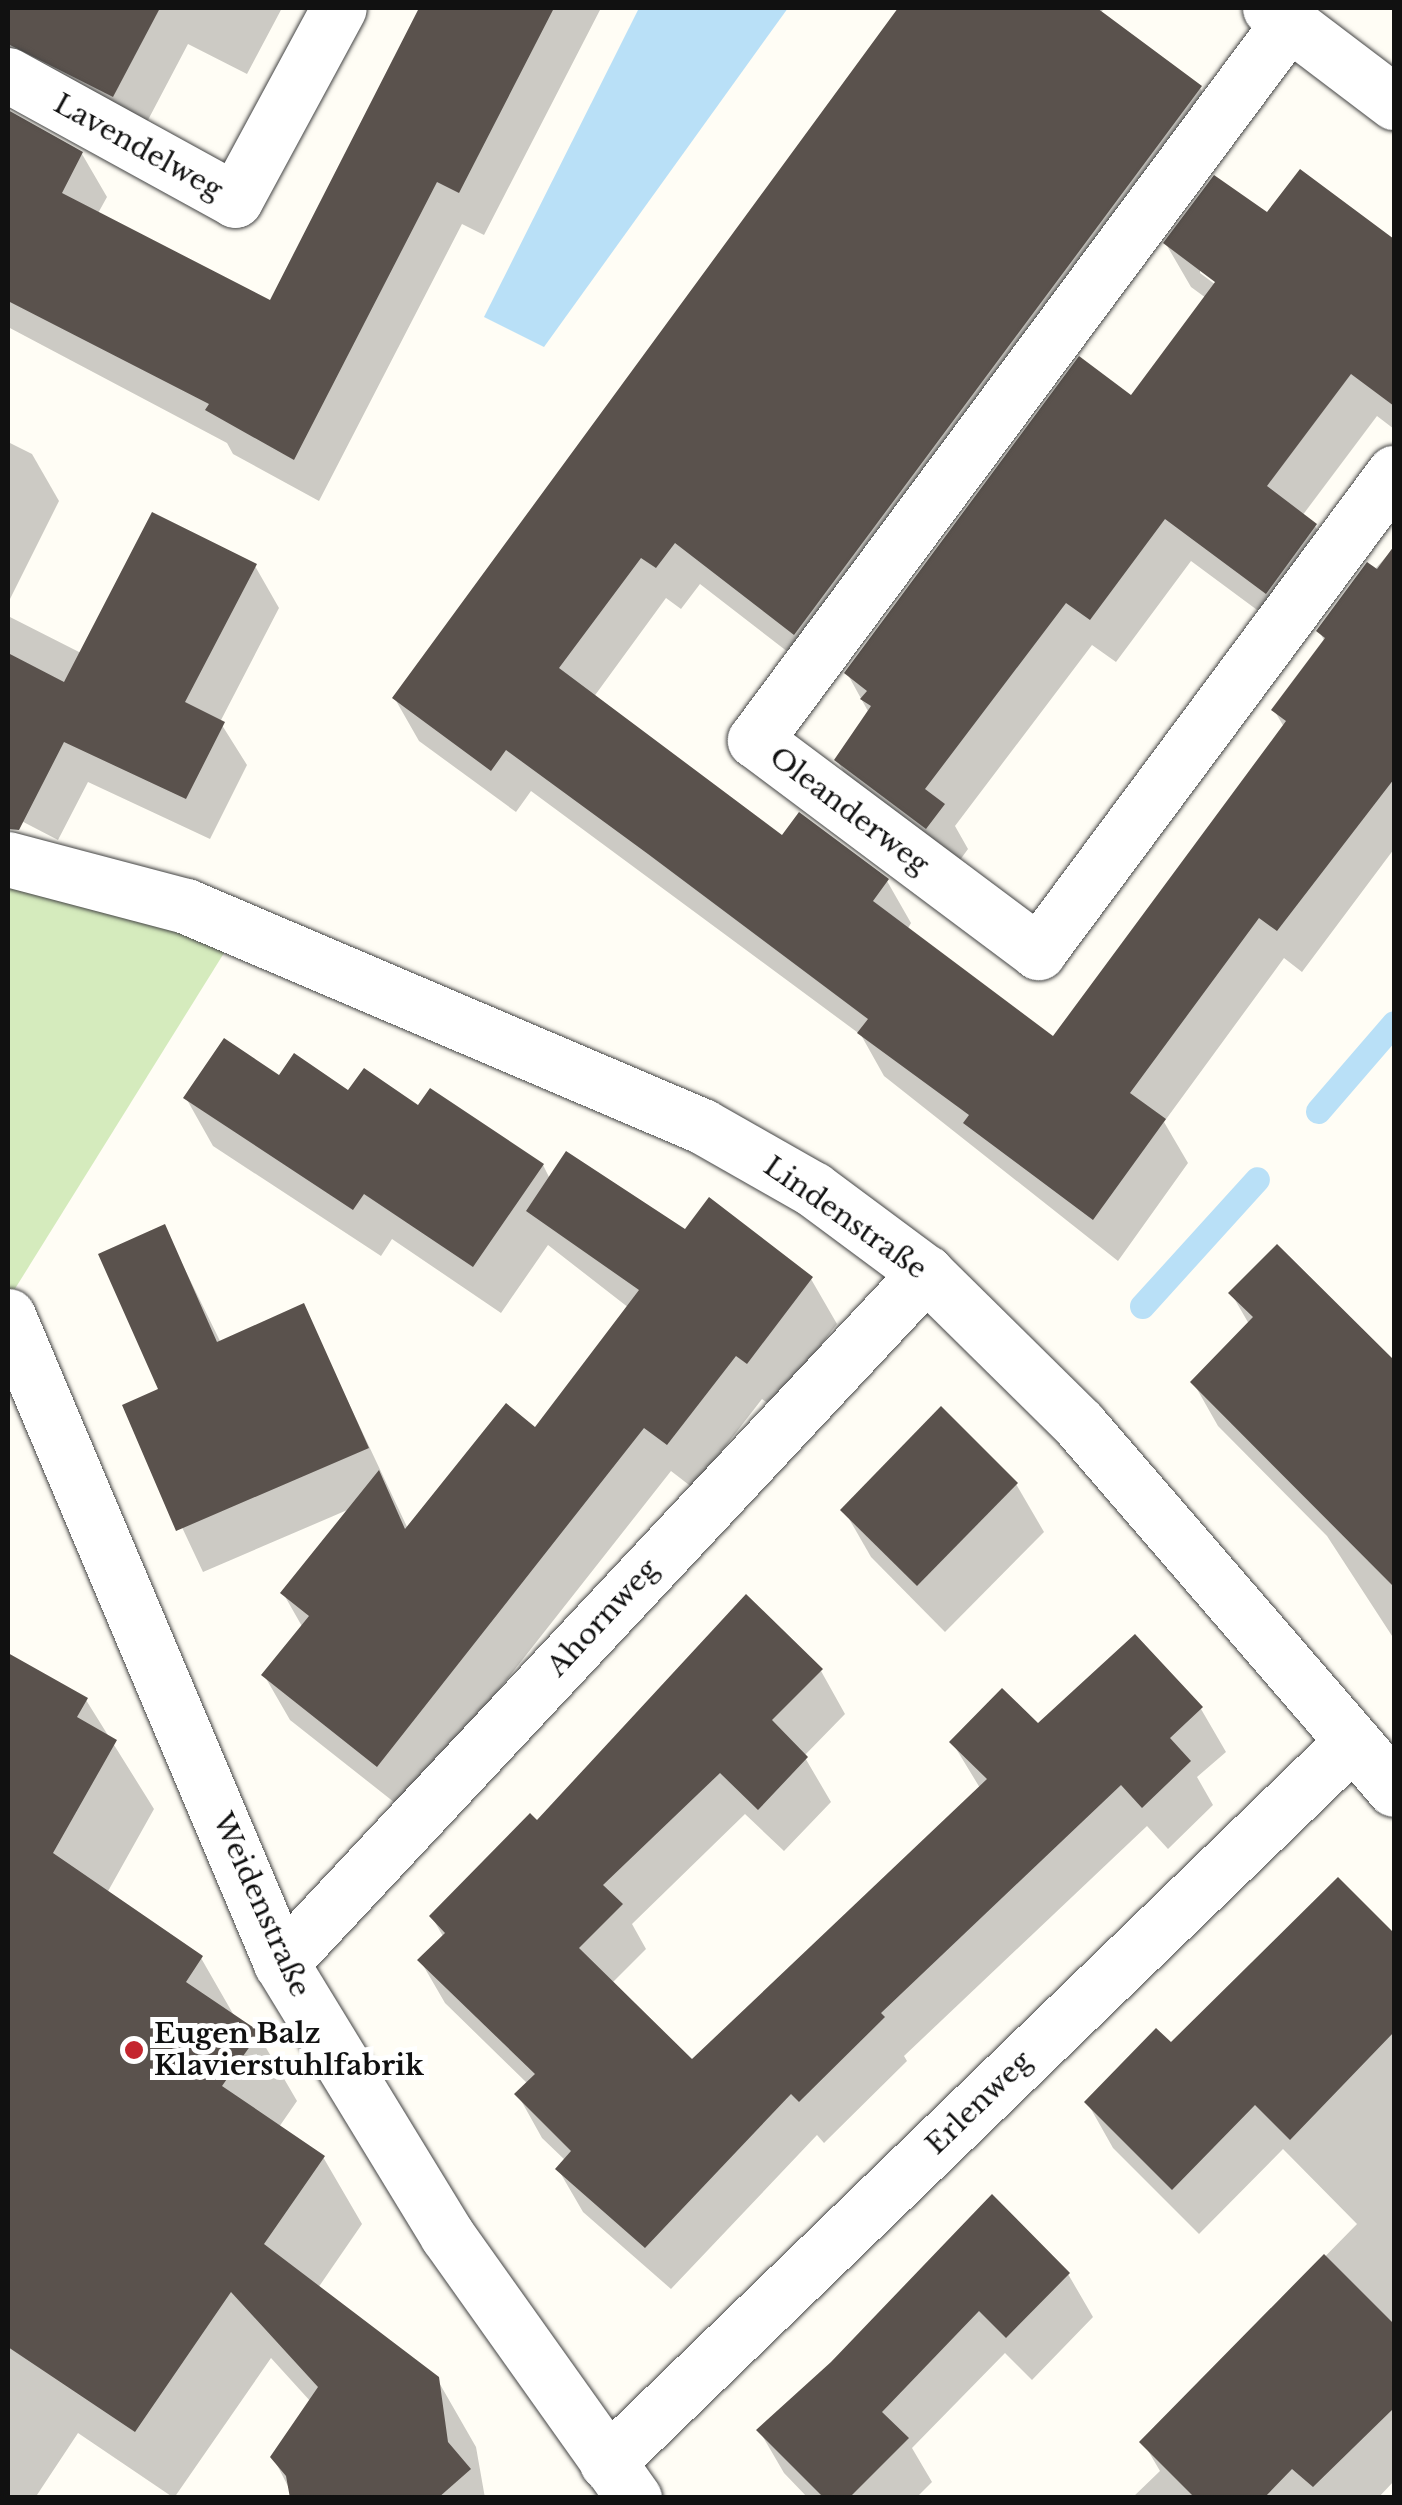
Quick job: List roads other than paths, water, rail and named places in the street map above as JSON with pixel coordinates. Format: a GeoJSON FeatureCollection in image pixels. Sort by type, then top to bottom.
{"type":"FeatureCollection","features":[{"type":"Feature","properties":{"kind":"street","name":"Lavendelweg"},"geometry":{"type":"LineString","coordinates":[[8,75],[236,200],[339,8]]}},
{"type":"Feature","properties":{"kind":"street"},"geometry":{"type":"LineString","coordinates":[[1279,14],[1394,102]]}},
{"type":"Feature","properties":{"kind":"street","name":"Oleanderweg"},"geometry":{"type":"LineString","coordinates":[[1279,14],[755,740],[1038,952],[1394,473]]}},
{"type":"Feature","properties":{"kind":"street","name":"Lindenstraße"},"geometry":{"type":"LineString","coordinates":[[8,859],[186,906],[702,1126],[812,1188],[926,1273],[1079,1424],[1394,1789]]}},
{"type":"Feature","properties":{"kind":"street","name":"Ahornweg"},"geometry":{"type":"LineString","coordinates":[[281,1963],[926,1273]]}},
{"type":"Feature","properties":{"kind":"street","name":"Weidenstraße"},"geometry":{"type":"LineString","coordinates":[[10,1332],[281,1963],[447,2235],[621,2480]]}},
{"type":"Feature","properties":{"kind":"street","name":"Erlenweg"},"geometry":{"type":"LineString","coordinates":[[621,2480],[1351,1743]]}},
{"type":"Feature","properties":{"kind":"water"},"geometry":{"type":"Polygon","coordinates":[[[639,8],[788,8],[544,347],[484,317],[639,8]]]}},
{"type":"Feature","properties":{"kind":"waterway"},"geometry":{"type":"LineString","coordinates":[[1318,1111],[1394,1023]]}},
{"type":"Feature","properties":{"kind":"waterway"},"geometry":{"type":"LineString","coordinates":[[1142,1306],[1257,1179]]}},
{"type":"Feature","properties":{"kind":"place","name":"Eugen Balz Klavierstuhlfabrik"},"geometry":{"type":"Point","coordinates":[134,2050]}}]}
